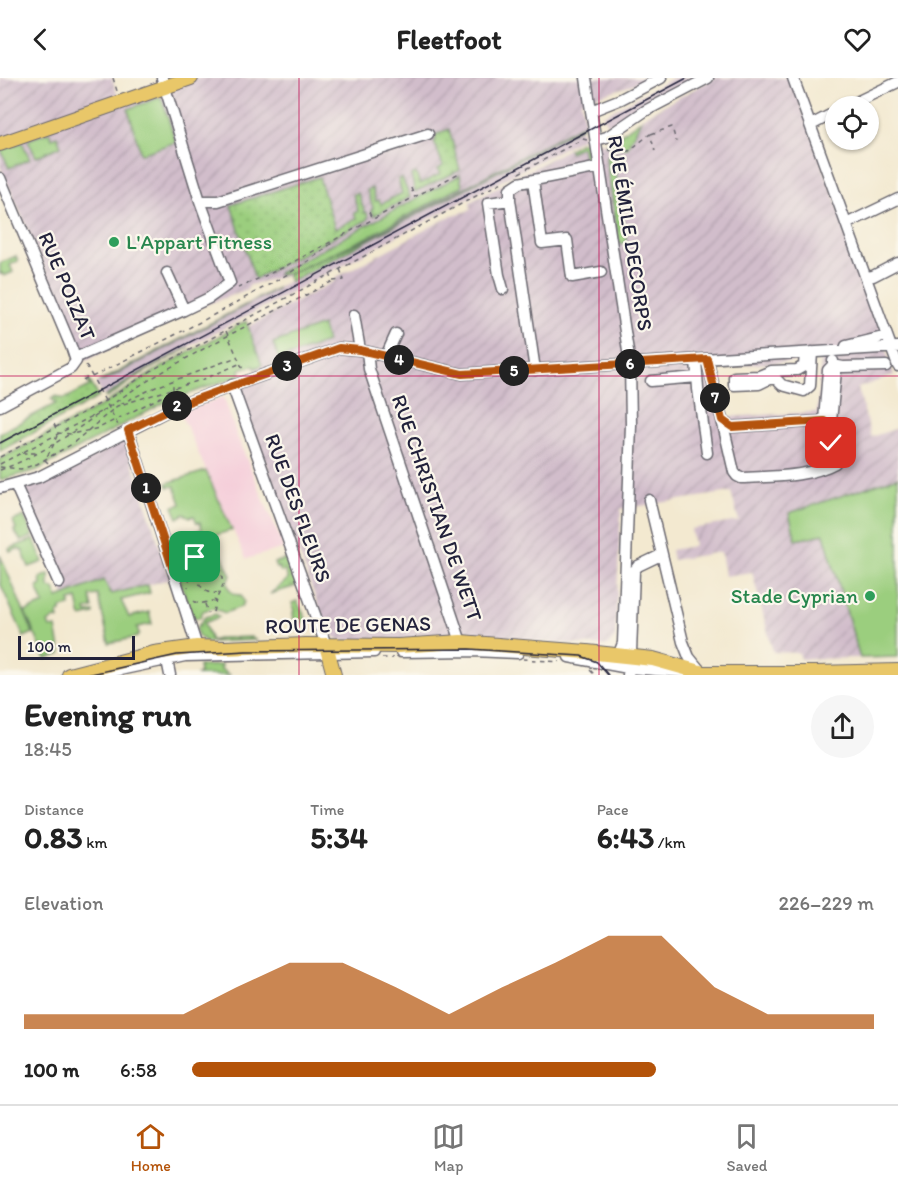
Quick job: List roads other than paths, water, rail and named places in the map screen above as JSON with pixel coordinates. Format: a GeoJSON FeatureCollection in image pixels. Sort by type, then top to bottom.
{"type":"FeatureCollection","features":[{"type":"Feature","properties":{"kind":"main road"},"geometry":{"type":"LineString","coordinates":[[0,144],[121,103],[164,83],[191,78]]}},
{"type":"Feature","properties":{"kind":"main road","name":"ROUTE DE GENAS"},"geometry":{"type":"LineString","coordinates":[[69,675],[197,647],[328,649],[461,642],[626,664],[653,659],[673,670],[698,674],[882,673],[898,670]]}},
{"type":"Feature","properties":{"kind":"main road"},"geometry":{"type":"LineString","coordinates":[[328,649],[334,675]]}},
{"type":"Feature","properties":{"kind":"street","name":"RUE ÉMILE DECORPS"},"geometry":{"type":"LineString","coordinates":[[586,78],[630,364],[631,425],[626,664]]}},
{"type":"Feature","properties":{"kind":"street"},"geometry":{"type":"LineString","coordinates":[[591,111],[621,99],[661,78]]}},
{"type":"Feature","properties":{"kind":"street"},"geometry":{"type":"LineString","coordinates":[[596,139],[607,137],[645,111],[708,78]]}},
{"type":"Feature","properties":{"kind":"street"},"geometry":{"type":"LineString","coordinates":[[793,78],[886,336],[894,347],[898,366]]}},
{"type":"Feature","properties":{"kind":"street"},"geometry":{"type":"LineString","coordinates":[[869,96],[898,82]]}},
{"type":"Feature","properties":{"kind":"street"},"geometry":{"type":"LineString","coordinates":[[78,357],[184,310],[216,294],[230,283],[200,201],[164,83]]}},
{"type":"Feature","properties":{"kind":"street"},"geometry":{"type":"LineString","coordinates":[[810,124],[825,117]]}},
{"type":"Feature","properties":{"kind":"street"},"geometry":{"type":"LineString","coordinates":[[200,201],[218,201],[428,134]]}},
{"type":"Feature","properties":{"kind":"street"},"geometry":{"type":"LineString","coordinates":[[535,370],[510,189],[533,180],[600,167]]}},
{"type":"Feature","properties":{"kind":"street","name":"RUE POIZAT"},"geometry":{"type":"LineString","coordinates":[[0,178],[78,357],[71,368],[29,385],[0,406]]}},
{"type":"Feature","properties":{"kind":"street"},"geometry":{"type":"LineString","coordinates":[[533,180],[542,243],[567,240],[572,277],[601,272]]}},
{"type":"Feature","properties":{"kind":"street"},"geometry":{"type":"LineString","coordinates":[[846,224],[898,199]]}},
{"type":"Feature","properties":{"kind":"street"},"geometry":{"type":"LineString","coordinates":[[503,289],[488,203],[510,200]]}},
{"type":"Feature","properties":{"kind":"street"},"geometry":{"type":"LineString","coordinates":[[866,277],[873,276],[898,263]]}},
{"type":"Feature","properties":{"kind":"street"},"geometry":{"type":"LineString","coordinates":[[167,273],[184,310]]}},
{"type":"Feature","properties":{"kind":"street","name":"RUE CHRISTIAN DE WETT"},"geometry":{"type":"LineString","coordinates":[[354,315],[370,373],[461,642]]}},
{"type":"Feature","properties":{"kind":"street"},"geometry":{"type":"LineString","coordinates":[[386,356],[396,334]]}},
{"type":"Feature","properties":{"kind":"street"},"geometry":{"type":"LineString","coordinates":[[829,351],[886,336]]}},
{"type":"Feature","properties":{"kind":"street"},"geometry":{"type":"LineString","coordinates":[[0,488],[17,487],[39,477],[123,429],[177,406],[339,348],[363,351],[455,373],[486,368],[535,370],[894,347]]}},
{"type":"Feature","properties":{"kind":"street"},"geometry":{"type":"LineString","coordinates":[[829,351],[832,365]]}},
{"type":"Feature","properties":{"kind":"street"},"geometry":{"type":"LineString","coordinates":[[808,352],[810,386],[804,391],[782,385],[776,379],[769,379],[759,384],[734,385],[735,377],[759,376],[771,371],[797,370],[804,366],[808,352]]}},
{"type":"Feature","properties":{"kind":"street"},"geometry":{"type":"LineString","coordinates":[[702,359],[697,377],[707,453]]}},
{"type":"Feature","properties":{"kind":"street"},"geometry":{"type":"LineString","coordinates":[[702,359],[722,420],[734,472],[741,478],[802,474],[835,463],[835,452],[824,421],[828,370],[832,365]]}},
{"type":"Feature","properties":{"kind":"street"},"geometry":{"type":"LineString","coordinates":[[832,365],[886,366]]}},
{"type":"Feature","properties":{"kind":"street"},"geometry":{"type":"LineString","coordinates":[[651,381],[697,377]]}},
{"type":"Feature","properties":{"kind":"street","name":"RUE DES FLEURS"},"geometry":{"type":"LineString","coordinates":[[232,385],[328,649]]}},
{"type":"Feature","properties":{"kind":"street"},"geometry":{"type":"LineString","coordinates":[[722,420],[732,427],[824,421]]}},
{"type":"Feature","properties":{"kind":"street"},"geometry":{"type":"LineString","coordinates":[[123,429],[173,570],[197,647]]}},
{"type":"Feature","properties":{"kind":"street"},"geometry":{"type":"LineString","coordinates":[[17,487],[59,583]]}},
{"type":"Feature","properties":{"kind":"street"},"geometry":{"type":"LineString","coordinates":[[649,500],[682,642],[698,674]]}},
{"type":"Feature","properties":{"kind":"street"},"geometry":{"type":"LineString","coordinates":[[629,575],[641,565],[662,560]]}},
{"type":"Feature","properties":{"kind":"street"},"geometry":{"type":"LineString","coordinates":[[673,670],[682,642]]}},
{"type":"Feature","properties":{"kind":"street","name":"ROUTE DE GENAS"},"geometry":{"type":"LineString","coordinates":[[96,675],[166,655],[328,649],[510,652],[577,657],[626,664]]}},
{"type":"Feature","properties":{"kind":"street"},"geometry":{"type":"LineString","coordinates":[[166,655],[170,675]]}},
{"type":"Feature","properties":{"kind":"tram line"},"geometry":{"type":"LineString","coordinates":[[0,443],[687,78]]}},
{"type":"Feature","properties":{"kind":"tram line"},"geometry":{"type":"LineString","coordinates":[[87,675],[177,655],[246,651],[469,649],[581,656],[597,662],[608,675]]}},
{"type":"Feature","properties":{"kind":"place","name":"L'Appart Fitness"},"geometry":{"type":"Point","coordinates":[114,242]}},
{"type":"Feature","properties":{"kind":"place","name":"Stade Cyprian"},"geometry":{"type":"Point","coordinates":[870,596]}}]}
